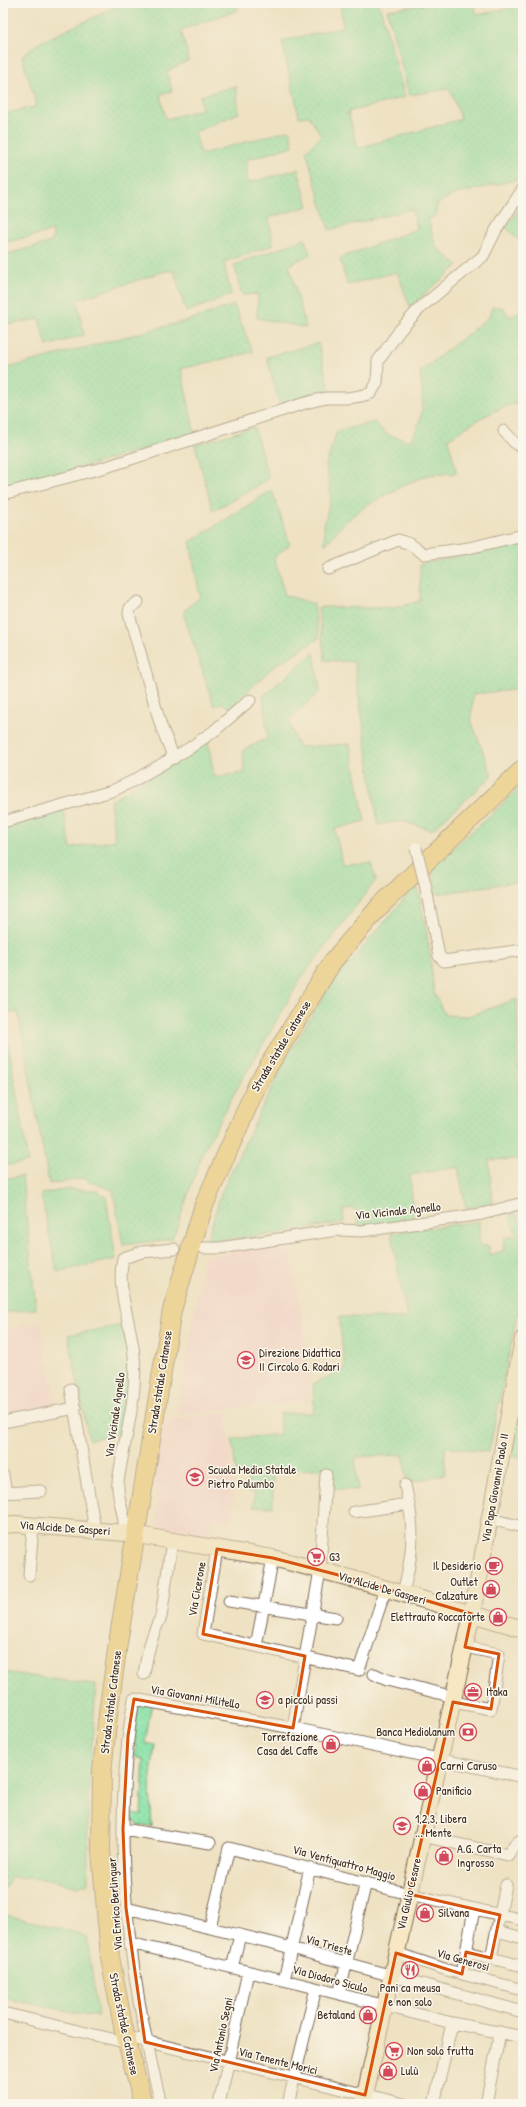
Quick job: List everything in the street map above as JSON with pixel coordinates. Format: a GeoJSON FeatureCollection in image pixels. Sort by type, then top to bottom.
{"type":"FeatureCollection","features":[{"type":"Feature","properties":{"kind":"main road","name":"Strada statale Catanese"},"geometry":{"type":"LineString","coordinates":[[143,2104],[123,2026],[110,1957],[101,1851],[102,1772],[117,1650],[172,1310],[204,1205],[258,1083],[333,960],[379,907],[523,769]]}},
{"type":"Feature","properties":{"kind":"street"},"geometry":{"type":"LineString","coordinates":[[3,494],[106,467],[302,404],[325,398],[342,400],[371,393],[377,382],[378,361],[400,330],[421,307],[483,256],[503,218],[523,189]]}},
{"type":"Feature","properties":{"kind":"street"},"geometry":{"type":"LineString","coordinates":[[504,431],[523,449]]}},
{"type":"Feature","properties":{"kind":"street"},"geometry":{"type":"LineString","coordinates":[[328,569],[398,540],[410,544],[424,554],[469,548],[523,535]]}},
{"type":"Feature","properties":{"kind":"street"},"geometry":{"type":"LineString","coordinates":[[138,602],[130,608],[129,614],[161,726],[174,758]]}},
{"type":"Feature","properties":{"kind":"street"},"geometry":{"type":"LineString","coordinates":[[3,822],[112,791],[133,781],[174,758],[214,731],[250,700]]}},
{"type":"Feature","properties":{"kind":"street"},"geometry":{"type":"LineString","coordinates":[[416,848],[425,884],[439,956],[444,961],[523,950]]}},
{"type":"Feature","properties":{"kind":"street","name":"Via Vicinale Agnello"},"geometry":{"type":"LineString","coordinates":[[204,1248],[250,1244],[337,1230],[362,1231],[385,1228],[482,1214],[523,1203]]}},
{"type":"Feature","properties":{"kind":"street","name":"Via Vicinale Agnello"},"geometry":{"type":"LineString","coordinates":[[125,1533],[125,1524],[119,1504],[118,1483],[130,1425],[135,1374],[134,1354],[122,1293],[120,1272],[123,1258],[142,1252],[174,1249]]}},
{"type":"Feature","properties":{"kind":"street","name":"Via Papa Giovanni Paolo II"},"geometry":{"type":"LineString","coordinates":[[472,1614],[523,1339]]}},
{"type":"Feature","properties":{"kind":"street"},"geometry":{"type":"LineString","coordinates":[[71,1389],[95,1530]]}},
{"type":"Feature","properties":{"kind":"street"},"geometry":{"type":"LineString","coordinates":[[3,1422],[75,1408]]}},
{"type":"Feature","properties":{"kind":"street"},"geometry":{"type":"LineString","coordinates":[[3,1475],[5,1493],[41,1491]]}},
{"type":"Feature","properties":{"kind":"street"},"geometry":{"type":"LineString","coordinates":[[293,1728],[320,1570],[326,1475]]}},
{"type":"Feature","properties":{"kind":"street"},"geometry":{"type":"LineString","coordinates":[[403,1594],[407,1577],[413,1527],[405,1485]]}},
{"type":"Feature","properties":{"kind":"street"},"geometry":{"type":"LineString","coordinates":[[354,1512],[409,1504]]}},
{"type":"Feature","properties":{"kind":"street"},"geometry":{"type":"LineString","coordinates":[[490,1519],[523,1527],[523,1523]]}},
{"type":"Feature","properties":{"kind":"street","name":"Via Alcide De Gasperi"},"geometry":{"type":"LineString","coordinates":[[3,1525],[125,1533]]}},
{"type":"Feature","properties":{"kind":"street"},"geometry":{"type":"LineString","coordinates":[[29,1575],[33,1526]]}},
{"type":"Feature","properties":{"kind":"street","name":"Via Alcide De Gasperi"},"geometry":{"type":"LineString","coordinates":[[144,1536],[273,1558],[386,1588],[523,1629]]}},
{"type":"Feature","properties":{"kind":"street"},"geometry":{"type":"LineString","coordinates":[[144,1674],[148,1650],[155,1627],[162,1617],[172,1541]]}},
{"type":"Feature","properties":{"kind":"street","name":"Via Cicerone"},"geometry":{"type":"LineString","coordinates":[[217,1549],[203,1634],[256,1646]]}},
{"type":"Feature","properties":{"kind":"street"},"geometry":{"type":"LineString","coordinates":[[273,1558],[256,1646],[305,1656],[360,1670],[386,1588]]}},
{"type":"Feature","properties":{"kind":"street"},"geometry":{"type":"LineString","coordinates":[[229,1601],[336,1618]]}},
{"type":"Feature","properties":{"kind":"street","name":"Via Giulio Cesare"},"geometry":{"type":"LineString","coordinates":[[364,2100],[472,1614]]}},
{"type":"Feature","properties":{"kind":"street"},"geometry":{"type":"LineString","coordinates":[[374,1674],[387,1680],[491,1709],[499,1654],[465,1647]]}},
{"type":"Feature","properties":{"kind":"street","name":"Via Giovanni Militello"},"geometry":{"type":"LineString","coordinates":[[134,1699],[293,1728],[439,1761],[523,1777]]}},
{"type":"Feature","properties":{"kind":"street","name":"Via Enrico Berlinguer"},"geometry":{"type":"LineString","coordinates":[[134,1699],[128,1736],[123,1829],[126,1908],[145,2042],[161,2104]]}},
{"type":"Feature","properties":{"kind":"street"},"geometry":{"type":"LineString","coordinates":[[123,1829],[210,1843]]}},
{"type":"Feature","properties":{"kind":"street"},"geometry":{"type":"LineString","coordinates":[[422,1836],[508,1855],[514,1845],[520,1841],[523,1842]]}},
{"type":"Feature","properties":{"kind":"street","name":"Via Ventiquattro Maggio"},"geometry":{"type":"LineString","coordinates":[[210,1927],[229,1848],[409,1894],[500,1915],[522,1917]]}},
{"type":"Feature","properties":{"kind":"street"},"geometry":{"type":"LineString","coordinates":[[284,1980],[310,1868]]}},
{"type":"Feature","properties":{"kind":"street"},"geometry":{"type":"LineString","coordinates":[[339,1994],[366,1882]]}},
{"type":"Feature","properties":{"kind":"street"},"geometry":{"type":"LineString","coordinates":[[491,1958],[506,1884]]}},
{"type":"Feature","properties":{"kind":"street","name":"Via Trieste"},"geometry":{"type":"LineString","coordinates":[[126,1908],[210,1927],[292,1948],[523,2012]]}},
{"type":"Feature","properties":{"kind":"street"},"geometry":{"type":"LineString","coordinates":[[462,1974],[474,1909]]}},
{"type":"Feature","properties":{"kind":"street"},"geometry":{"type":"LineString","coordinates":[[497,1931],[523,1938]]}},
{"type":"Feature","properties":{"kind":"street"},"geometry":{"type":"LineString","coordinates":[[232,1968],[240,1935]]}},
{"type":"Feature","properties":{"kind":"street","name":"Via Diodoro Siculo"},"geometry":{"type":"LineString","coordinates":[[130,1943],[316,1988],[384,2007],[452,2023],[523,2037]]}},
{"type":"Feature","properties":{"kind":"street"},"geometry":{"type":"LineString","coordinates":[[466,1952],[523,1966]]}},
{"type":"Feature","properties":{"kind":"street","name":"Via Generosi"},"geometry":{"type":"LineString","coordinates":[[396,1953],[462,1974],[523,1990]]}},
{"type":"Feature","properties":{"kind":"street","name":"Via Antonio Segni"},"geometry":{"type":"LineString","coordinates":[[219,2104],[248,1972]]}},
{"type":"Feature","properties":{"kind":"street"},"geometry":{"type":"LineString","coordinates":[[288,2104],[316,1988]]}},
{"type":"Feature","properties":{"kind":"street"},"geometry":{"type":"LineString","coordinates":[[3,2013],[120,2038]]}},
{"type":"Feature","properties":{"kind":"street"},"geometry":{"type":"LineString","coordinates":[[434,2104],[452,2023]]}},
{"type":"Feature","properties":{"kind":"street"},"geometry":{"type":"LineString","coordinates":[[486,2104],[500,2032]]}},
{"type":"Feature","properties":{"kind":"street","name":"Via Tenente Morici"},"geometry":{"type":"LineString","coordinates":[[133,2040],[229,2062],[294,2079],[364,2100],[398,2103]]}},
{"type":"Feature","properties":{"kind":"highlighted area"},"geometry":{"type":"Polygon","coordinates":[[[217,1549],[273,1558],[346,1577],[472,1614],[465,1647],[499,1654],[491,1709],[453,1702],[409,1894],[500,1915],[491,1958],[466,1952],[462,1974],[396,1953],[365,2095],[145,2042],[126,1908],[123,1829],[128,1736],[134,1699],[293,1728],[305,1656],[203,1634],[217,1549]]]}},
{"type":"Feature","properties":{"kind":"shaded area","name":"Direzione Didattica II Circolo G. Rodari"},"geometry":{"type":"Polygon","coordinates":[[[289,1243],[303,1320],[309,1401],[177,1414],[204,1256],[289,1243]]]}},
{"type":"Feature","properties":{"kind":"shaded area"},"geometry":{"type":"Polygon","coordinates":[[[41,1323],[56,1406],[3,1416],[3,1330],[41,1323]]]}},
{"type":"Feature","properties":{"kind":"shaded area","name":"Scuola Media Statale Pietro Palumbo"},"geometry":{"type":"Polygon","coordinates":[[[227,1412],[233,1474],[233,1522],[213,1519],[208,1540],[158,1530],[155,1480],[163,1420],[227,1412]]]}},
{"type":"Feature","properties":{"kind":"green space"},"geometry":{"type":"Polygon","coordinates":[[[124,3],[235,3],[238,10],[181,30],[189,60],[167,71],[172,91],[160,95],[166,119],[202,109],[200,96],[236,86],[239,113],[195,132],[201,154],[290,130],[293,146],[246,160],[248,183],[298,169],[308,206],[269,218],[273,245],[224,262],[231,295],[186,312],[174,271],[166,271],[77,300],[84,335],[47,346],[39,319],[3,325],[3,255],[52,242],[53,231],[3,243],[3,114],[37,106],[22,57],[37,44],[124,3]]]}},
{"type":"Feature","properties":{"kind":"green space"},"geometry":{"type":"Polygon","coordinates":[[[340,3],[379,3],[405,97],[348,112],[358,148],[461,119],[450,89],[409,95],[387,10],[435,3],[473,3],[477,15],[512,8],[511,3],[523,3],[523,178],[453,195],[437,204],[436,215],[428,219],[436,247],[458,265],[410,307],[397,272],[347,285],[340,258],[417,229],[412,209],[329,230],[306,151],[321,136],[309,116],[299,117],[282,41],[343,27],[340,3]]]}},
{"type":"Feature","properties":{"kind":"green space"},"geometry":{"type":"Polygon","coordinates":[[[523,202],[523,244],[506,228],[523,202]]]}},
{"type":"Feature","properties":{"kind":"green space"},"geometry":{"type":"Polygon","coordinates":[[[305,239],[310,254],[289,265],[306,328],[257,318],[258,294],[242,295],[234,265],[305,239]]]}},
{"type":"Feature","properties":{"kind":"green space"},"geometry":{"type":"Polygon","coordinates":[[[234,305],[253,352],[181,369],[195,434],[36,481],[5,486],[3,478],[3,369],[193,319],[234,305]]]}},
{"type":"Feature","properties":{"kind":"green space"},"geometry":{"type":"Polygon","coordinates":[[[492,307],[503,307],[509,317],[523,311],[523,401],[493,412],[448,439],[457,473],[428,475],[406,484],[367,505],[345,522],[325,545],[324,525],[331,496],[326,465],[337,431],[374,422],[388,435],[410,441],[419,424],[421,416],[422,391],[420,372],[489,317],[492,307]]]}},
{"type":"Feature","properties":{"kind":"green space"},"geometry":{"type":"Polygon","coordinates":[[[318,343],[330,391],[280,406],[267,357],[318,343]]]}},
{"type":"Feature","properties":{"kind":"green space"},"geometry":{"type":"Polygon","coordinates":[[[254,427],[269,479],[213,511],[195,445],[254,427]]]}},
{"type":"Feature","properties":{"kind":"green space"},"geometry":{"type":"Polygon","coordinates":[[[272,490],[290,544],[274,558],[285,595],[314,604],[319,638],[273,667],[230,708],[222,703],[214,706],[183,612],[200,597],[190,542],[272,490]]]}},
{"type":"Feature","properties":{"kind":"green space"},"geometry":{"type":"Polygon","coordinates":[[[523,544],[523,689],[473,694],[471,720],[492,776],[432,830],[401,821],[378,825],[354,662],[325,660],[318,607],[394,608],[420,601],[420,564],[523,544]]]}},
{"type":"Feature","properties":{"kind":"green space"},"geometry":{"type":"Polygon","coordinates":[[[314,653],[320,691],[289,721],[298,747],[350,744],[365,821],[335,829],[342,864],[371,863],[376,880],[302,977],[236,1090],[202,1154],[176,1230],[171,1239],[123,1245],[113,1190],[89,1182],[86,1178],[49,1184],[18,1012],[3,1013],[3,829],[63,809],[71,848],[115,840],[110,801],[208,739],[214,777],[244,773],[243,750],[268,738],[263,696],[314,653]]]}},
{"type":"Feature","properties":{"kind":"green space"},"geometry":{"type":"Polygon","coordinates":[[[523,785],[523,881],[436,894],[432,868],[523,785]]]}},
{"type":"Feature","properties":{"kind":"green space"},"geometry":{"type":"Polygon","coordinates":[[[417,884],[429,946],[434,993],[445,1015],[468,1016],[517,999],[519,1159],[489,1160],[493,1203],[466,1208],[458,1167],[410,1175],[414,1219],[359,1227],[355,1208],[343,1209],[344,1222],[276,1234],[207,1241],[221,1193],[287,1056],[331,984],[417,884]]]}},
{"type":"Feature","properties":{"kind":"green space"},"geometry":{"type":"Polygon","coordinates":[[[3,1013],[28,1162],[3,1166],[3,1013]]]}},
{"type":"Feature","properties":{"kind":"green space"},"geometry":{"type":"Polygon","coordinates":[[[22,1176],[36,1309],[3,1313],[3,1179],[22,1176]]]}},
{"type":"Feature","properties":{"kind":"green space"},"geometry":{"type":"Polygon","coordinates":[[[69,1189],[98,1191],[106,1197],[116,1259],[57,1272],[41,1194],[69,1189]]]}},
{"type":"Feature","properties":{"kind":"green space"},"geometry":{"type":"Polygon","coordinates":[[[516,1213],[523,1227],[523,1286],[489,1452],[445,1447],[445,1474],[408,1483],[403,1455],[355,1457],[358,1490],[330,1488],[330,1477],[327,1469],[277,1470],[273,1475],[273,1507],[253,1507],[255,1493],[248,1491],[248,1473],[236,1472],[232,1439],[280,1434],[280,1413],[314,1413],[313,1384],[345,1370],[339,1317],[407,1318],[391,1233],[479,1221],[479,1245],[489,1246],[489,1255],[503,1251],[504,1238],[517,1235],[509,1214],[516,1213]]]}},
{"type":"Feature","properties":{"kind":"green space"},"geometry":{"type":"Polygon","coordinates":[[[123,1325],[130,1362],[126,1401],[119,1433],[89,1440],[68,1335],[123,1325]]]}},
{"type":"Feature","properties":{"kind":"green space"},"geometry":{"type":"Polygon","coordinates":[[[521,1407],[523,1408],[523,1458],[511,1455],[521,1407]]]}},
{"type":"Feature","properties":{"kind":"green space"},"geometry":{"type":"Polygon","coordinates":[[[3,1672],[96,1685],[88,1802],[88,1883],[78,1887],[44,1879],[12,1877],[3,1890],[3,1672]]]}},
{"type":"Feature","properties":{"kind":"green space"},"geometry":{"type":"Polygon","coordinates":[[[152,1702],[145,1743],[155,1745],[150,1784],[152,1827],[138,1825],[133,1820],[133,1814],[141,1815],[144,1759],[135,1757],[136,1740],[133,1739],[138,1704],[152,1702]]]}},
{"type":"Feature","properties":{"kind":"green space"},"geometry":{"type":"Polygon","coordinates":[[[3,1914],[77,1933],[87,1937],[98,2017],[3,1998],[3,1914]]]}},
{"type":"Feature","properties":{"kind":"place","name":"Direzione Didattica II Circolo G. Rodari"},"geometry":{"type":"Point","coordinates":[246,1360]}},
{"type":"Feature","properties":{"kind":"place","name":"Scuola Media Statale Pietro Palumbo"},"geometry":{"type":"Point","coordinates":[195,1477]}},
{"type":"Feature","properties":{"kind":"place","name":"G3"},"geometry":{"type":"Point","coordinates":[316,1557]}},
{"type":"Feature","properties":{"kind":"place","name":"Il Desiderio"},"geometry":{"type":"Point","coordinates":[494,1566]}},
{"type":"Feature","properties":{"kind":"place","name":"Outlet Calzature"},"geometry":{"type":"Point","coordinates":[491,1589]}},
{"type":"Feature","properties":{"kind":"place","name":"Elettrauto Roccaforte"},"geometry":{"type":"Point","coordinates":[498,1617]}},
{"type":"Feature","properties":{"kind":"place","name":"Itaka"},"geometry":{"type":"Point","coordinates":[473,1692]}},
{"type":"Feature","properties":{"kind":"place","name":"a piccoli passi"},"geometry":{"type":"Point","coordinates":[265,1700]}},
{"type":"Feature","properties":{"kind":"place","name":"Banca Mediolanum"},"geometry":{"type":"Point","coordinates":[468,1732]}},
{"type":"Feature","properties":{"kind":"place","name":"Torrefazione Casa del Caffe"},"geometry":{"type":"Point","coordinates":[331,1744]}},
{"type":"Feature","properties":{"kind":"place","name":"Carni Caruso"},"geometry":{"type":"Point","coordinates":[427,1766]}},
{"type":"Feature","properties":{"kind":"place","name":"Panificio"},"geometry":{"type":"Point","coordinates":[423,1791]}},
{"type":"Feature","properties":{"kind":"place","name":"1,2,3, Libera ... Mente"},"geometry":{"type":"Point","coordinates":[402,1826]}},
{"type":"Feature","properties":{"kind":"place","name":"A.G. Carta Ingrosso"},"geometry":{"type":"Point","coordinates":[444,1856]}},
{"type":"Feature","properties":{"kind":"place","name":"Silvana"},"geometry":{"type":"Point","coordinates":[425,1913]}},
{"type":"Feature","properties":{"kind":"place","name":"Pani ca meusa e non solo"},"geometry":{"type":"Point","coordinates":[410,1970]}},
{"type":"Feature","properties":{"kind":"place","name":"Betaland"},"geometry":{"type":"Point","coordinates":[368,2015]}},
{"type":"Feature","properties":{"kind":"place","name":"Non solo frutta"},"geometry":{"type":"Point","coordinates":[394,2051]}},
{"type":"Feature","properties":{"kind":"place","name":"Lulù"},"geometry":{"type":"Point","coordinates":[388,2071]}}]}
